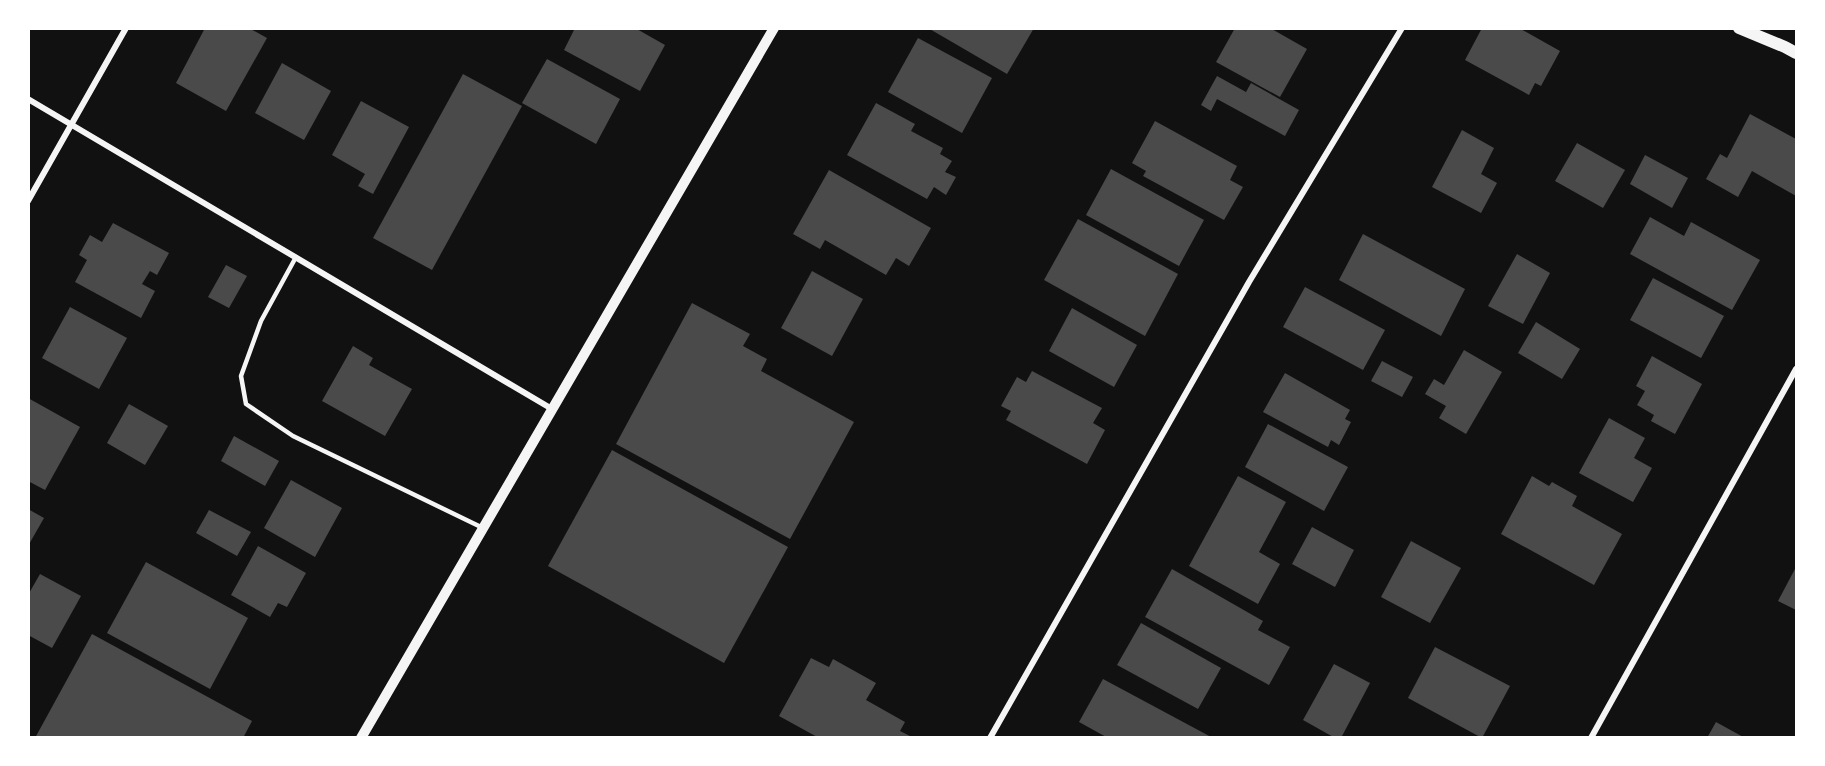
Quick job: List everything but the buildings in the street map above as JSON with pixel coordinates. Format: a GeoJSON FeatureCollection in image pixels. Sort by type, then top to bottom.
{"type":"FeatureCollection","features":[{"type":"Feature","properties":{"kind":"main road"},"geometry":{"type":"LineString","coordinates":[[1739,28],[1797,53]]}},
{"type":"Feature","properties":{"kind":"main road"},"geometry":{"type":"LineString","coordinates":[[1761,28],[1785,47]]}},
{"type":"Feature","properties":{"kind":"street"},"geometry":{"type":"LineString","coordinates":[[28,201],[126,28]]}},
{"type":"Feature","properties":{"kind":"street"},"geometry":{"type":"LineString","coordinates":[[361,738],[774,28]]}},
{"type":"Feature","properties":{"kind":"street"},"geometry":{"type":"LineString","coordinates":[[990,738],[1249,282],[1402,28]]}},
{"type":"Feature","properties":{"kind":"street"},"geometry":{"type":"LineString","coordinates":[[28,99],[552,409]]}},
{"type":"Feature","properties":{"kind":"street"},"geometry":{"type":"LineString","coordinates":[[1590,738],[1797,369]]}},
{"type":"Feature","properties":{"kind":"lane"},"geometry":{"type":"LineString","coordinates":[[297,257],[261,321],[242,375],[246,404],[293,436],[483,528]]}}]}
